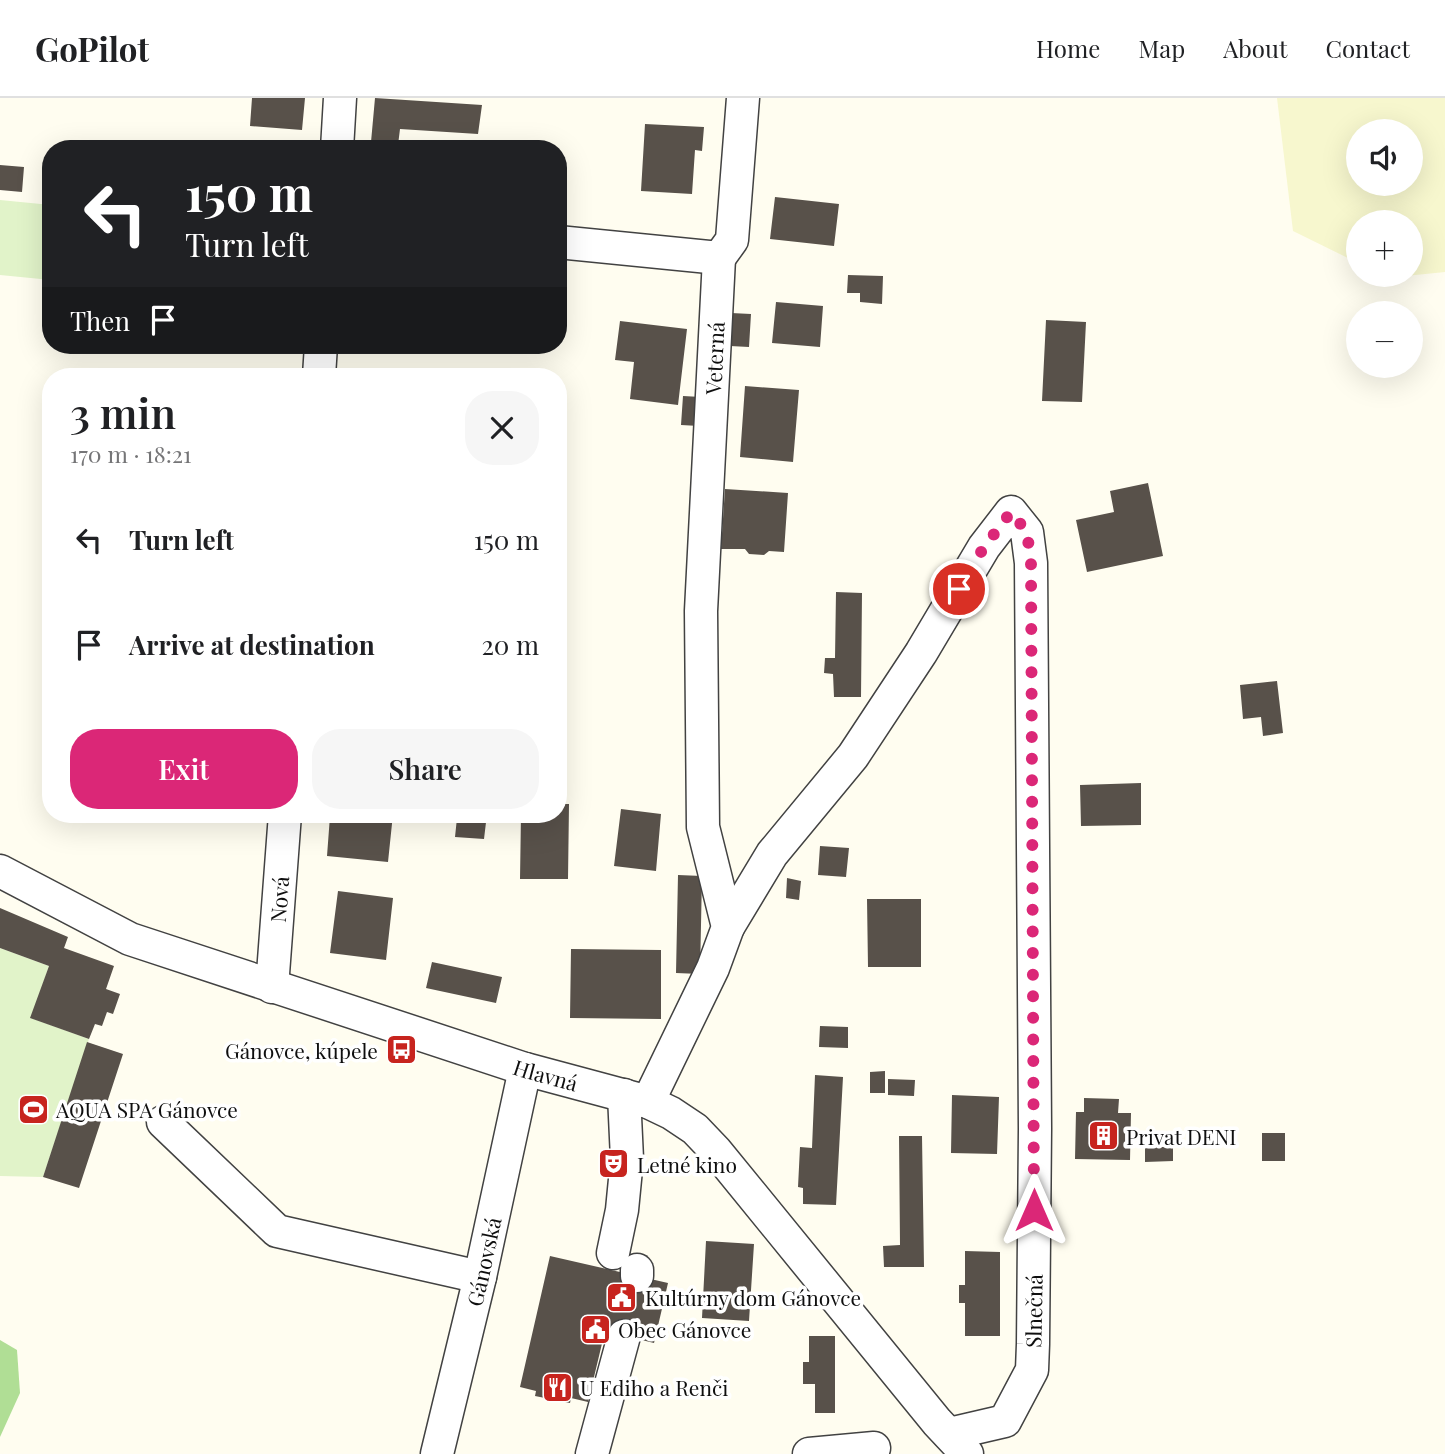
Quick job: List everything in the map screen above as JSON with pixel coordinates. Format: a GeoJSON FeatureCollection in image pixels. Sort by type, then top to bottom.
{"type":"FeatureCollection","features":[{"type":"Feature","properties":{"kind":"street"},"geometry":{"type":"LineString","coordinates":[[338,140],[340,98]]}},
{"type":"Feature","properties":{"kind":"street","name":"Veterná"},"geometry":{"type":"LineString","coordinates":[[728,927],[703,827],[701,611],[719,258],[733,240],[743,98]]}},
{"type":"Feature","properties":{"kind":"street"},"geometry":{"type":"LineString","coordinates":[[567,243],[719,258]]}},
{"type":"Feature","properties":{"kind":"street","name":"Slnečná"},"geometry":{"type":"LineString","coordinates":[[728,927],[772,854],[853,757],[922,653],[984,547],[1011,512],[1027,532],[1031,564],[1035,1129],[1032,1370],[1005,1421],[958,1444]]}},
{"type":"Feature","properties":{"kind":"street","name":"Nová"},"geometry":{"type":"LineString","coordinates":[[272,987],[284,823]]}},
{"type":"Feature","properties":{"kind":"street","name":"Hlavná"},"geometry":{"type":"LineString","coordinates":[[0,871],[130,939],[525,1069],[636,1099],[671,1113],[695,1129],[716,1151],[958,1444]]}},
{"type":"Feature","properties":{"kind":"street"},"geometry":{"type":"LineString","coordinates":[[629,1267],[622,1210],[636,1099],[713,968],[728,927]]}},
{"type":"Feature","properties":{"kind":"street","name":"Gánovská"},"geometry":{"type":"LineString","coordinates":[[437,1454],[480,1277],[525,1069]]}},
{"type":"Feature","properties":{"kind":"street"},"geometry":{"type":"LineString","coordinates":[[163,1122],[277,1231],[480,1277]]}},
{"type":"Feature","properties":{"kind":"street"},"geometry":{"type":"LineString","coordinates":[[592,1454],[624,1336]]}},
{"type":"Feature","properties":{"kind":"street"},"geometry":{"type":"LineString","coordinates":[[809,1454],[874,1448]]}},
{"type":"Feature","properties":{"kind":"green space"},"geometry":{"type":"Polygon","coordinates":[[[1277,98],[1445,98],[1445,272],[1423,274],[1423,210],[1346,210],[1346,257],[1293,231],[1277,98]]]}},
{"type":"Feature","properties":{"kind":"green space"},"geometry":{"type":"Polygon","coordinates":[[[0,200],[42,204],[42,279],[0,275],[0,200]]]}},
{"type":"Feature","properties":{"kind":"green space","name":"AQUA SPA Gánovce"},"geometry":{"type":"Polygon","coordinates":[[[0,948],[49,966],[31,1018],[89,1039],[43,1177],[0,1176],[0,948]]]}},
{"type":"Feature","properties":{"kind":"green space"},"geometry":{"type":"Polygon","coordinates":[[[0,1340],[17,1350],[20,1393],[0,1437],[0,1340]]]}},
{"type":"Feature","properties":{"kind":"building"},"geometry":{"type":"Polygon","coordinates":[[[252,98],[305,98],[302,130],[250,126],[252,98]]]}},
{"type":"Feature","properties":{"kind":"building"},"geometry":{"type":"Polygon","coordinates":[[[375,98],[482,105],[478,134],[400,129],[399,140],[371,140],[375,98]]]}},
{"type":"Feature","properties":{"kind":"building"},"geometry":{"type":"Polygon","coordinates":[[[645,124],[704,127],[702,151],[695,150],[692,194],[641,191],[645,124]]]}},
{"type":"Feature","properties":{"kind":"building"},"geometry":{"type":"Polygon","coordinates":[[[0,165],[24,167],[22,192],[0,190],[0,165]]]}},
{"type":"Feature","properties":{"kind":"building"},"geometry":{"type":"Polygon","coordinates":[[[775,197],[839,204],[834,246],[770,239],[775,197]]]}},
{"type":"Feature","properties":{"kind":"building"},"geometry":{"type":"Polygon","coordinates":[[[848,275],[883,276],[882,304],[860,302],[860,293],[847,293],[848,275]]]}},
{"type":"Feature","properties":{"kind":"building"},"geometry":{"type":"Polygon","coordinates":[[[776,302],[823,306],[820,347],[772,343],[776,302]]]}},
{"type":"Feature","properties":{"kind":"building"},"geometry":{"type":"Polygon","coordinates":[[[731,313],[751,314],[749,347],[730,346],[731,313]]]}},
{"type":"Feature","properties":{"kind":"building"},"geometry":{"type":"Polygon","coordinates":[[[1046,320],[1086,322],[1082,402],[1042,401],[1046,320]]]}},
{"type":"Feature","properties":{"kind":"building"},"geometry":{"type":"Polygon","coordinates":[[[620,321],[687,329],[678,405],[630,399],[634,362],[615,360],[620,321]]]}},
{"type":"Feature","properties":{"kind":"building"},"geometry":{"type":"Polygon","coordinates":[[[745,386],[799,390],[793,462],[740,457],[745,386]]]}},
{"type":"Feature","properties":{"kind":"building"},"geometry":{"type":"Polygon","coordinates":[[[683,396],[701,397],[699,426],[681,425],[683,396]]]}},
{"type":"Feature","properties":{"kind":"building"},"geometry":{"type":"Polygon","coordinates":[[[1148,483],[1163,556],[1087,572],[1076,520],[1114,512],[1110,491],[1148,483]]]}},
{"type":"Feature","properties":{"kind":"building"},"geometry":{"type":"Polygon","coordinates":[[[725,489],[788,493],[784,552],[769,551],[764,555],[749,554],[745,549],[721,549],[725,489]]]}},
{"type":"Feature","properties":{"kind":"building"},"geometry":{"type":"Polygon","coordinates":[[[836,592],[862,593],[861,697],[834,697],[833,674],[824,673],[825,658],[835,658],[836,592]]]}},
{"type":"Feature","properties":{"kind":"building"},"geometry":{"type":"Polygon","coordinates":[[[1277,681],[1283,733],[1263,736],[1261,717],[1243,719],[1240,685],[1277,681]]]}},
{"type":"Feature","properties":{"kind":"building"},"geometry":{"type":"Polygon","coordinates":[[[1141,783],[1141,825],[1081,826],[1080,785],[1141,783]]]}},
{"type":"Feature","properties":{"kind":"building"},"geometry":{"type":"Polygon","coordinates":[[[569,804],[568,879],[520,879],[521,823],[567,823],[569,804]]]}},
{"type":"Feature","properties":{"kind":"building"},"geometry":{"type":"Polygon","coordinates":[[[621,809],[661,814],[656,871],[614,866],[621,809]]]}},
{"type":"Feature","properties":{"kind":"building"},"geometry":{"type":"Polygon","coordinates":[[[329,823],[392,823],[388,862],[327,856],[329,823]]]}},
{"type":"Feature","properties":{"kind":"building"},"geometry":{"type":"Polygon","coordinates":[[[456,823],[486,823],[484,839],[455,837],[456,823]]]}},
{"type":"Feature","properties":{"kind":"building"},"geometry":{"type":"Polygon","coordinates":[[[820,846],[849,848],[846,877],[818,875],[820,846]]]}},
{"type":"Feature","properties":{"kind":"building"},"geometry":{"type":"Polygon","coordinates":[[[678,875],[702,876],[700,974],[676,973],[678,875]]]}},
{"type":"Feature","properties":{"kind":"building"},"geometry":{"type":"Polygon","coordinates":[[[787,878],[801,881],[799,900],[786,898],[787,878]]]}},
{"type":"Feature","properties":{"kind":"building"},"geometry":{"type":"Polygon","coordinates":[[[338,891],[393,898],[386,960],[330,953],[338,891]]]}},
{"type":"Feature","properties":{"kind":"building"},"geometry":{"type":"Polygon","coordinates":[[[867,899],[921,899],[921,967],[868,967],[867,899]]]}},
{"type":"Feature","properties":{"kind":"building"},"geometry":{"type":"Polygon","coordinates":[[[0,908],[68,937],[64,948],[114,966],[106,989],[120,994],[113,1014],[107,1012],[102,1026],[95,1024],[89,1039],[30,1018],[49,966],[0,948],[0,908]]]}},
{"type":"Feature","properties":{"kind":"building"},"geometry":{"type":"Polygon","coordinates":[[[571,949],[661,950],[661,1019],[570,1018],[571,949]]]}},
{"type":"Feature","properties":{"kind":"building"},"geometry":{"type":"Polygon","coordinates":[[[432,962],[502,977],[496,1003],[426,988],[432,962]]]}},
{"type":"Feature","properties":{"kind":"building"},"geometry":{"type":"Polygon","coordinates":[[[820,1026],[848,1027],[848,1048],[819,1047],[820,1026]]]}},
{"type":"Feature","properties":{"kind":"building"},"geometry":{"type":"Polygon","coordinates":[[[87,1042],[123,1054],[79,1188],[43,1177],[87,1042]]]}},
{"type":"Feature","properties":{"kind":"building"},"geometry":{"type":"Polygon","coordinates":[[[885,1071],[885,1093],[870,1093],[870,1072],[885,1071]]]}},
{"type":"Feature","properties":{"kind":"building"},"geometry":{"type":"Polygon","coordinates":[[[815,1075],[843,1077],[836,1205],[803,1204],[803,1188],[798,1187],[800,1147],[812,1148],[815,1075]]]}},
{"type":"Feature","properties":{"kind":"building"},"geometry":{"type":"Polygon","coordinates":[[[888,1079],[915,1080],[914,1096],[888,1095],[888,1079]]]}},
{"type":"Feature","properties":{"kind":"building"},"geometry":{"type":"Polygon","coordinates":[[[952,1095],[999,1097],[997,1154],[951,1153],[952,1095]]]}},
{"type":"Feature","properties":{"kind":"building","name":"Privat DENI"},"geometry":{"type":"Polygon","coordinates":[[[1084,1098],[1119,1099],[1118,1113],[1131,1113],[1130,1160],[1075,1159],[1076,1112],[1084,1112],[1084,1098]]]}},
{"type":"Feature","properties":{"kind":"building"},"geometry":{"type":"Polygon","coordinates":[[[1262,1133],[1285,1133],[1285,1161],[1262,1161],[1262,1133]]]}},
{"type":"Feature","properties":{"kind":"building"},"geometry":{"type":"Polygon","coordinates":[[[899,1136],[922,1136],[924,1267],[884,1267],[883,1246],[900,1245],[899,1136]]]}},
{"type":"Feature","properties":{"kind":"building"},"geometry":{"type":"Polygon","coordinates":[[[1145,1147],[1173,1147],[1173,1161],[1145,1162],[1145,1147]]]}},
{"type":"Feature","properties":{"kind":"building"},"geometry":{"type":"Polygon","coordinates":[[[706,1241],[754,1244],[749,1321],[702,1318],[706,1241]]]}},
{"type":"Feature","properties":{"kind":"building"},"geometry":{"type":"Polygon","coordinates":[[[965,1251],[1000,1252],[1000,1336],[965,1336],[965,1303],[959,1303],[959,1285],[965,1285],[965,1251]]]}},
{"type":"Feature","properties":{"kind":"building","name":"Obec Gánovce"},"geometry":{"type":"Polygon","coordinates":[[[550,1256],[668,1283],[654,1343],[605,1331],[588,1402],[571,1398],[570,1403],[535,1396],[536,1391],[520,1387],[550,1256]]]}},
{"type":"Feature","properties":{"kind":"building"},"geometry":{"type":"Polygon","coordinates":[[[809,1336],[835,1336],[835,1413],[815,1413],[815,1384],[803,1384],[803,1362],[809,1362],[809,1336]]]}},
{"type":"Feature","properties":{"kind":"place","name":"Gánovce, kúpele"},"geometry":{"type":"Point","coordinates":[401,1050]}},
{"type":"Feature","properties":{"kind":"place","name":"AQUA SPA Gánovce"},"geometry":{"type":"Point","coordinates":[33,1109]}},
{"type":"Feature","properties":{"kind":"place","name":"Privat DENI"},"geometry":{"type":"Point","coordinates":[1103,1136]}},
{"type":"Feature","properties":{"kind":"place","name":"Letné kino"},"geometry":{"type":"Point","coordinates":[614,1164]}},
{"type":"Feature","properties":{"kind":"place","name":"Kultúrny dom Gánovce"},"geometry":{"type":"Point","coordinates":[622,1297]}},
{"type":"Feature","properties":{"kind":"place","name":"Obec Gánovce"},"geometry":{"type":"Point","coordinates":[595,1329]}},
{"type":"Feature","properties":{"kind":"place","name":"U Ediho a Renči"},"geometry":{"type":"Point","coordinates":[557,1387]}},
{"type":"Feature","properties":{"kind":"route"},"geometry":{"type":"LineString","coordinates":[[959,589],[984,547],[1011,512],[1027,532],[1031,564],[1034,1210]]}}]}
